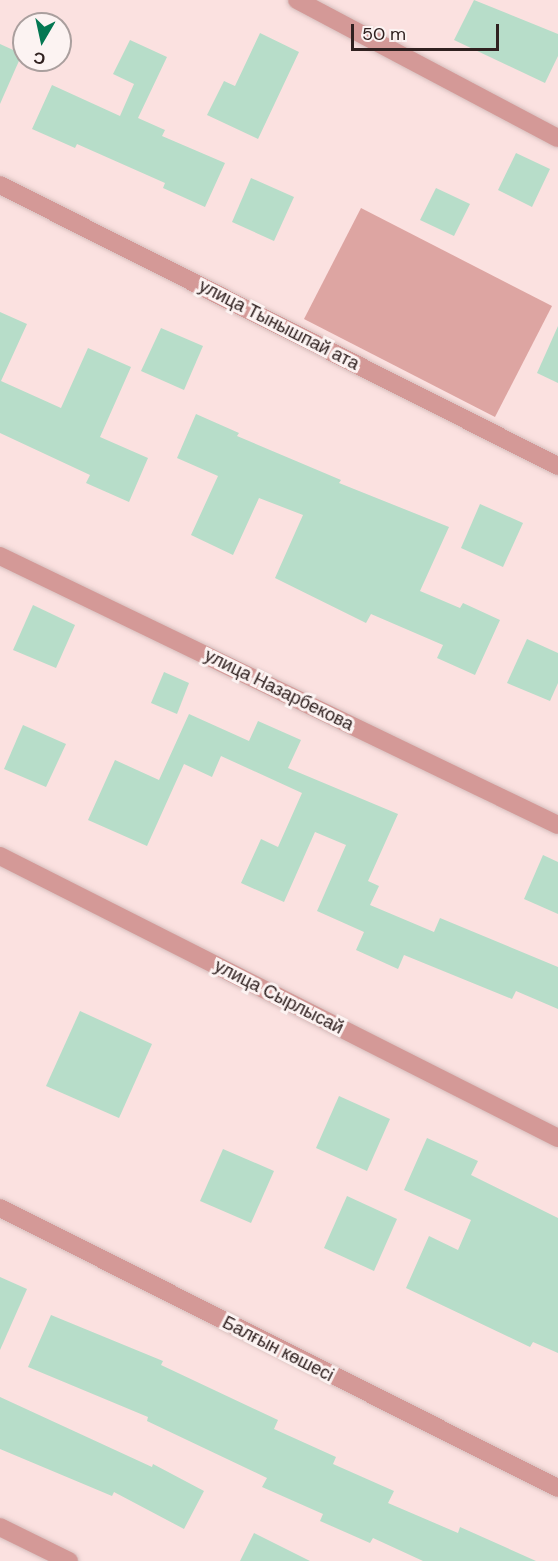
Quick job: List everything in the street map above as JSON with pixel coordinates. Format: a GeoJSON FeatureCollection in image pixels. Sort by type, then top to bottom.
{"type":"FeatureCollection","features":[{"type":"Feature","properties":{"kind":"street"},"geometry":{"type":"LineString","coordinates":[[297,0],[558,138]]}},
{"type":"Feature","properties":{"kind":"street","name":"улица Тынышпай ата"},"geometry":{"type":"LineString","coordinates":[[0,185],[558,466]]}},
{"type":"Feature","properties":{"kind":"street","name":"улица Назарбекова"},"geometry":{"type":"LineString","coordinates":[[0,555],[558,825]]}},
{"type":"Feature","properties":{"kind":"street","name":"улица Сырлысай"},"geometry":{"type":"LineString","coordinates":[[0,856],[558,1138]]}},
{"type":"Feature","properties":{"kind":"street","name":"Балғын көшесі"},"geometry":{"type":"LineString","coordinates":[[0,1208],[558,1488]]}},
{"type":"Feature","properties":{"kind":"street"},"geometry":{"type":"LineString","coordinates":[[0,1527],[69,1561]]}},
{"type":"Feature","properties":{"kind":"shaded area"},"geometry":{"type":"Polygon","coordinates":[[[361,208],[552,306],[495,417],[304,319],[361,208]]]}},
{"type":"Feature","properties":{"kind":"building"},"geometry":{"type":"Polygon","coordinates":[[[474,0],[558,34],[558,56],[545,83],[454,40],[474,0]]]}},
{"type":"Feature","properties":{"kind":"building"},"geometry":{"type":"Polygon","coordinates":[[[260,33],[299,52],[258,139],[207,115],[224,81],[235,86],[260,33]]]}},
{"type":"Feature","properties":{"kind":"building"},"geometry":{"type":"Polygon","coordinates":[[[130,40],[167,57],[138,118],[165,130],[162,136],[225,163],[205,207],[163,188],[165,183],[77,144],[75,148],[32,129],[52,85],[120,116],[134,84],[113,74],[130,40]]]}},
{"type":"Feature","properties":{"kind":"building"},"geometry":{"type":"Polygon","coordinates":[[[0,44],[12,49],[12,72],[14,72],[0,104],[0,44]]]}},
{"type":"Feature","properties":{"kind":"building"},"geometry":{"type":"Polygon","coordinates":[[[516,153],[550,169],[532,207],[498,190],[516,153]]]}},
{"type":"Feature","properties":{"kind":"building"},"geometry":{"type":"Polygon","coordinates":[[[251,178],[294,197],[274,241],[232,222],[251,178]]]}},
{"type":"Feature","properties":{"kind":"building"},"geometry":{"type":"Polygon","coordinates":[[[436,188],[470,204],[454,236],[420,220],[436,188]]]}},
{"type":"Feature","properties":{"kind":"building"},"geometry":{"type":"Polygon","coordinates":[[[0,312],[27,324],[1,381],[61,408],[88,348],[131,367],[100,437],[148,458],[129,502],[86,483],[90,475],[0,433],[0,312]]]}},
{"type":"Feature","properties":{"kind":"building"},"geometry":{"type":"Polygon","coordinates":[[[558,326],[558,383],[537,373],[558,326]]]}},
{"type":"Feature","properties":{"kind":"building"},"geometry":{"type":"Polygon","coordinates":[[[161,328],[203,346],[184,390],[141,371],[161,328]]]}},
{"type":"Feature","properties":{"kind":"building"},"geometry":{"type":"Polygon","coordinates":[[[196,414],[239,433],[237,436],[341,480],[339,483],[449,527],[420,591],[460,608],[463,603],[500,620],[475,675],[437,658],[443,645],[371,614],[366,623],[275,578],[303,515],[259,498],[233,555],[191,535],[218,476],[177,458],[196,414]]]}},
{"type":"Feature","properties":{"kind":"building"},"geometry":{"type":"Polygon","coordinates":[[[480,504],[523,523],[503,567],[461,548],[480,504]]]}},
{"type":"Feature","properties":{"kind":"building"},"geometry":{"type":"Polygon","coordinates":[[[33,605],[75,625],[56,668],[13,650],[33,605]]]}},
{"type":"Feature","properties":{"kind":"building"},"geometry":{"type":"Polygon","coordinates":[[[527,639],[558,653],[558,683],[550,701],[507,683],[527,639]]]}},
{"type":"Feature","properties":{"kind":"building"},"geometry":{"type":"Polygon","coordinates":[[[164,672],[189,683],[177,714],[151,703],[164,672]]]}},
{"type":"Feature","properties":{"kind":"building"},"geometry":{"type":"Polygon","coordinates":[[[189,714],[249,741],[258,721],[301,740],[288,768],[398,814],[368,881],[379,886],[370,905],[434,932],[440,918],[558,967],[558,1009],[516,991],[512,999],[404,955],[398,969],[356,950],[364,932],[317,911],[346,845],[315,832],[284,902],[241,883],[261,839],[278,847],[302,793],[221,756],[212,777],[184,764],[147,846],[88,820],[115,760],[159,780],[189,714]]]}},
{"type":"Feature","properties":{"kind":"building"},"geometry":{"type":"Polygon","coordinates":[[[23,725],[66,744],[46,787],[4,769],[23,725]]]}},
{"type":"Feature","properties":{"kind":"building"},"geometry":{"type":"Polygon","coordinates":[[[543,855],[558,862],[558,914],[524,899],[543,855]]]}},
{"type":"Feature","properties":{"kind":"building"},"geometry":{"type":"Polygon","coordinates":[[[80,1011],[152,1044],[119,1118],[46,1086],[80,1011]]]}},
{"type":"Feature","properties":{"kind":"building"},"geometry":{"type":"Polygon","coordinates":[[[339,1096],[390,1119],[367,1171],[316,1148],[339,1096]]]}},
{"type":"Feature","properties":{"kind":"building"},"geometry":{"type":"Polygon","coordinates":[[[427,1138],[478,1161],[471,1175],[558,1218],[558,1353],[533,1342],[530,1347],[406,1288],[429,1236],[458,1250],[471,1220],[404,1190],[427,1138]]]}},
{"type":"Feature","properties":{"kind":"building"},"geometry":{"type":"Polygon","coordinates":[[[223,1149],[274,1171],[251,1223],[200,1201],[223,1149]]]}},
{"type":"Feature","properties":{"kind":"building"},"geometry":{"type":"Polygon","coordinates":[[[347,1196],[397,1219],[374,1271],[324,1248],[347,1196]]]}},
{"type":"Feature","properties":{"kind":"building"},"geometry":{"type":"Polygon","coordinates":[[[0,1277],[27,1289],[0,1350],[0,1277]]]}},
{"type":"Feature","properties":{"kind":"building"},"geometry":{"type":"Polygon","coordinates":[[[51,1315],[163,1361],[161,1365],[278,1420],[274,1429],[336,1457],[333,1464],[394,1491],[388,1503],[458,1533],[460,1527],[536,1561],[423,1561],[373,1538],[370,1543],[320,1521],[323,1514],[262,1487],[267,1478],[147,1421],[148,1417],[28,1367],[51,1315]]]}},
{"type":"Feature","properties":{"kind":"building"},"geometry":{"type":"Polygon","coordinates":[[[0,1397],[152,1467],[153,1464],[204,1491],[184,1529],[114,1492],[112,1496],[0,1449],[0,1397]]]}},
{"type":"Feature","properties":{"kind":"building"},"geometry":{"type":"Polygon","coordinates":[[[254,1533],[310,1561],[240,1561],[254,1533]]]}}]}
